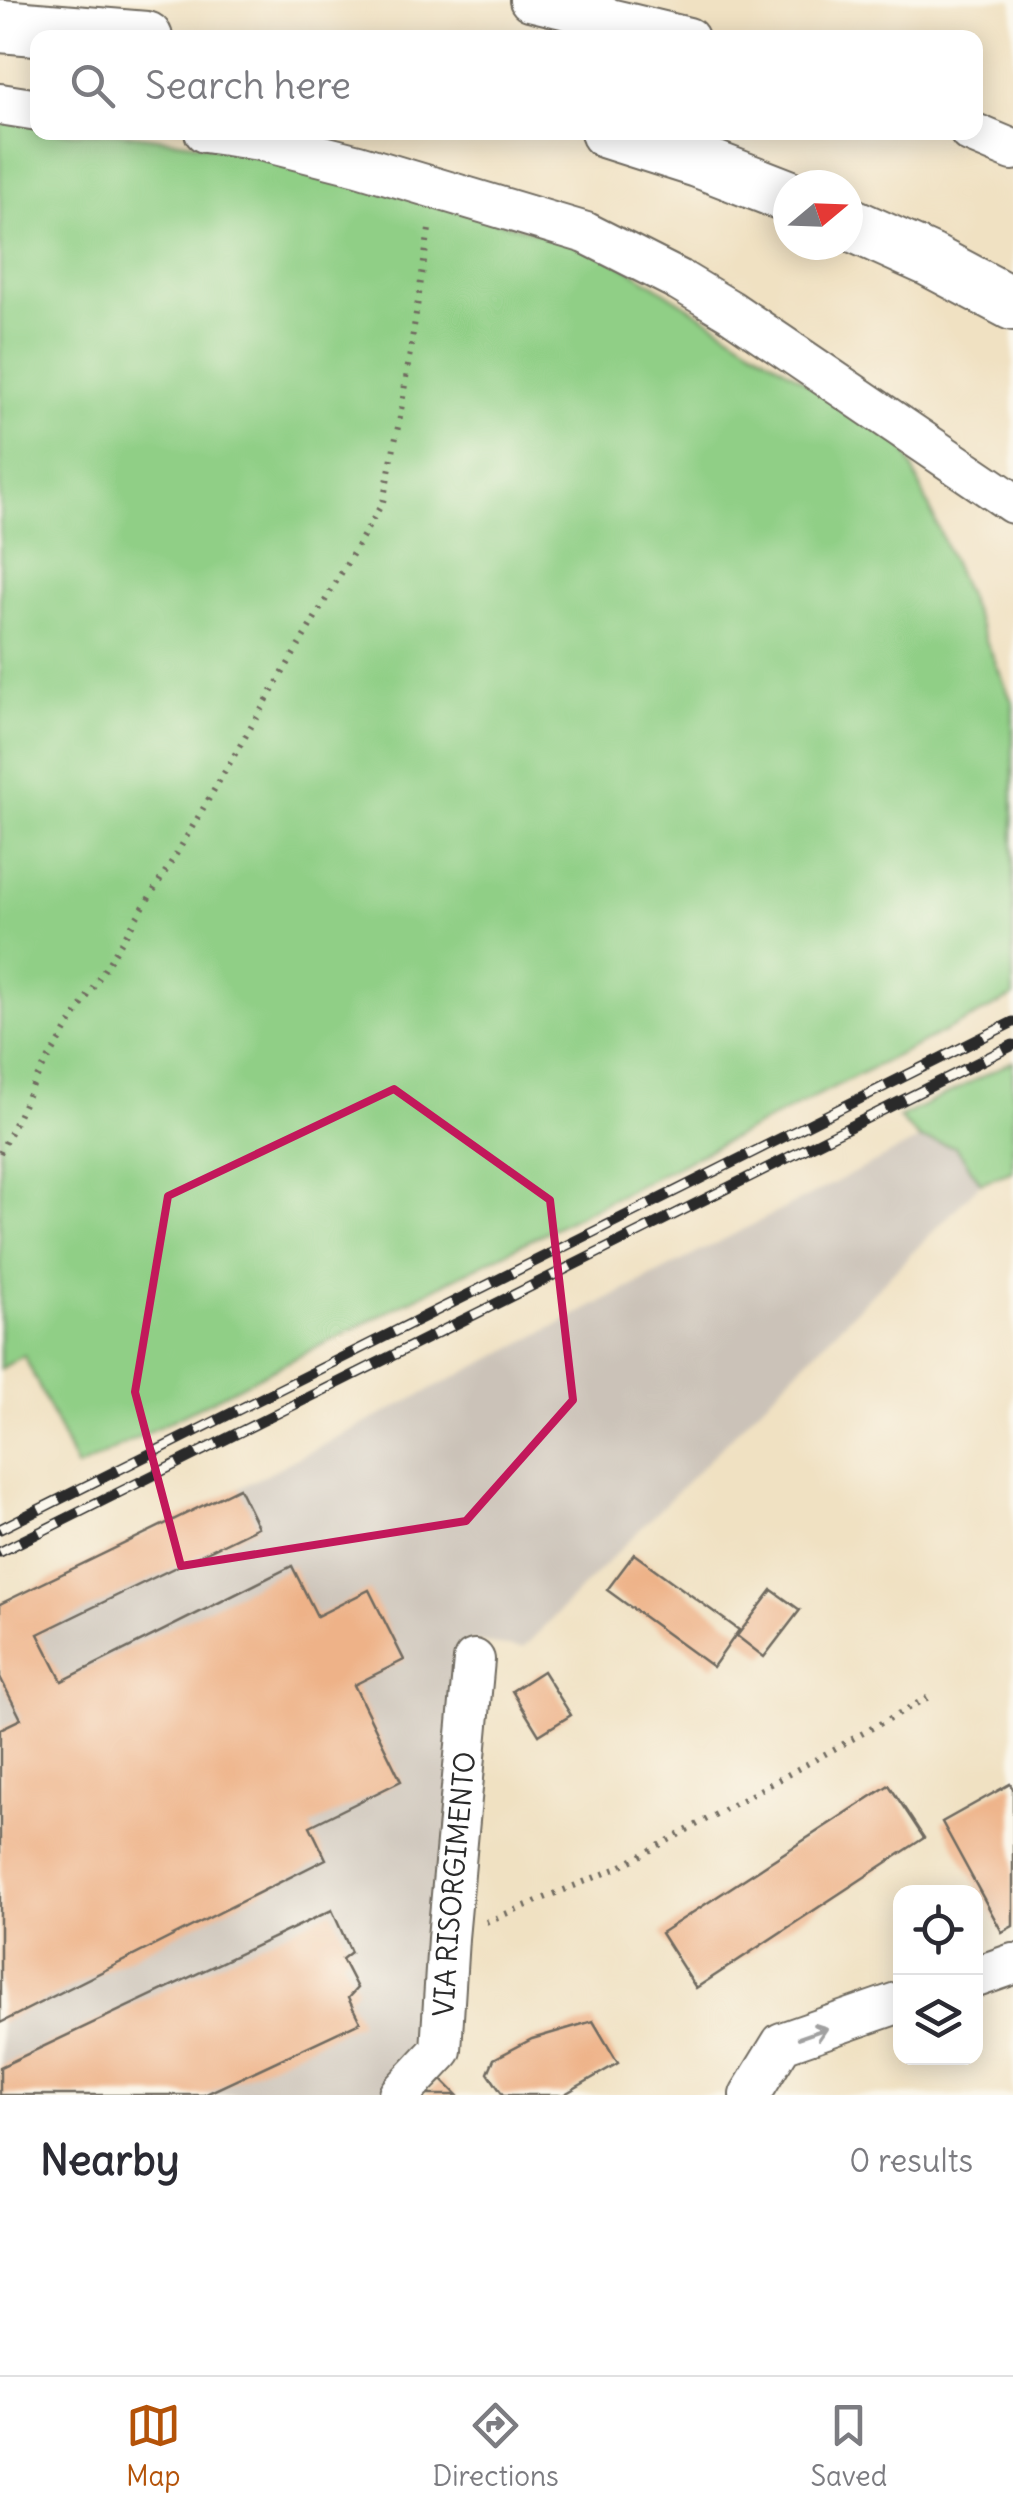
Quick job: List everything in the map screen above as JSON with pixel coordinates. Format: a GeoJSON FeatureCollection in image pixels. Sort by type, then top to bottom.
{"type":"FeatureCollection","features":[{"type":"Feature","properties":{"kind":"main road"},"geometry":{"type":"LineString","coordinates":[[0,26],[49,30]]}},
{"type":"Feature","properties":{"kind":"main road"},"geometry":{"type":"LineString","coordinates":[[632,140],[773,190]]}},
{"type":"Feature","properties":{"kind":"main road"},"geometry":{"type":"LineString","coordinates":[[863,229],[1013,304]]}},
{"type":"Feature","properties":{"kind":"street"},"geometry":{"type":"LineString","coordinates":[[530,0],[655,30]]}},
{"type":"Feature","properties":{"kind":"street"},"geometry":{"type":"LineString","coordinates":[[0,104],[30,109]]}},
{"type":"Feature","properties":{"kind":"street"},"geometry":{"type":"LineString","coordinates":[[983,137],[1013,150]]}},
{"type":"Feature","properties":{"kind":"street"},"geometry":{"type":"LineString","coordinates":[[260,140],[586,233],[729,310],[1013,503]]}},
{"type":"Feature","properties":{"kind":"street","name":"VIA RISORGIMENTO"},"geometry":{"type":"LineString","coordinates":[[399,2095],[442,2050],[448,1938],[474,1660]]}},
{"type":"Feature","properties":{"kind":"street"},"geometry":{"type":"LineString","coordinates":[[979,1975],[1013,1964]]}},
{"type":"Feature","properties":{"kind":"street"},"geometry":{"type":"LineString","coordinates":[[750,2095],[782,2043],[893,2004]]}},
{"type":"Feature","properties":{"kind":"path"},"geometry":{"type":"LineString","coordinates":[[0,1154],[36,1080],[177,852],[382,502],[400,417],[436,188]]}},
{"type":"Feature","properties":{"kind":"path"},"geometry":{"type":"LineString","coordinates":[[448,1938],[620,1867],[934,1694]]}},
{"type":"Feature","properties":{"kind":"highlighted area"},"geometry":{"type":"Polygon","coordinates":[[[394,1089],[550,1200],[573,1400],[466,1521],[181,1566],[135,1392],[168,1196],[394,1089]]]}},
{"type":"Feature","properties":{"kind":"shaded area"},"geometry":{"type":"Polygon","coordinates":[[[920,1139],[956,1147],[981,1183],[523,1648],[467,1641],[428,2050],[385,2095],[0,2095],[0,1604],[239,1488],[920,1139]]]}},
{"type":"Feature","properties":{"kind":"green space"},"geometry":{"type":"Polygon","coordinates":[[[0,116],[30,120],[30,140],[171,140],[245,150],[599,250],[902,443],[1013,704],[1013,997],[77,1468],[24,1355],[0,1369],[0,116]]]}},
{"type":"Feature","properties":{"kind":"green space"},"geometry":{"type":"Polygon","coordinates":[[[1013,1061],[1013,1171],[981,1183],[956,1147],[920,1139],[899,1118],[1013,1061]]]}},
{"type":"Feature","properties":{"kind":"building"},"geometry":{"type":"Polygon","coordinates":[[[239,1488],[258,1527],[38,1634],[62,1681],[292,1566],[317,1616],[369,1590],[404,1660],[354,1685],[401,1781],[310,1826],[326,1859],[0,2023],[0,1729],[21,1719],[0,1677],[0,1604],[239,1488]]]}},
{"type":"Feature","properties":{"kind":"building"},"geometry":{"type":"Polygon","coordinates":[[[634,1554],[739,1630],[713,1667],[607,1590],[634,1554]]]}},
{"type":"Feature","properties":{"kind":"building"},"geometry":{"type":"Polygon","coordinates":[[[772,1590],[800,1610],[764,1657],[737,1636],[772,1590]]]}},
{"type":"Feature","properties":{"kind":"building"},"geometry":{"type":"Polygon","coordinates":[[[543,1671],[571,1715],[539,1735],[512,1691],[543,1671]]]}},
{"type":"Feature","properties":{"kind":"building"},"geometry":{"type":"Polygon","coordinates":[[[1010,1784],[1013,1926],[1002,1932],[983,1897],[983,1885],[976,1885],[942,1822],[1010,1784]]]}},
{"type":"Feature","properties":{"kind":"building"},"geometry":{"type":"Polygon","coordinates":[[[889,1785],[924,1838],[696,1988],[661,1933],[889,1785]]]}},
{"type":"Feature","properties":{"kind":"building"},"geometry":{"type":"Polygon","coordinates":[[[332,1910],[351,1952],[342,1959],[357,1988],[348,1998],[360,2022],[204,2095],[0,2095],[0,2067],[332,1910]]]}},
{"type":"Feature","properties":{"kind":"building"},"geometry":{"type":"Polygon","coordinates":[[[593,2021],[618,2063],[563,2095],[503,2095],[488,2073],[494,2059],[532,2039],[593,2021]]]}},
{"type":"Feature","properties":{"kind":"building"},"geometry":{"type":"Polygon","coordinates":[[[442,2080],[457,2095],[426,2095],[442,2080]]]}},
{"type":"Feature","properties":{"kind":"railway"},"geometry":{"type":"LineString","coordinates":[[0,1529],[1013,1022]]}},
{"type":"Feature","properties":{"kind":"railway"},"geometry":{"type":"LineString","coordinates":[[0,1552],[1013,1045]]}}]}
